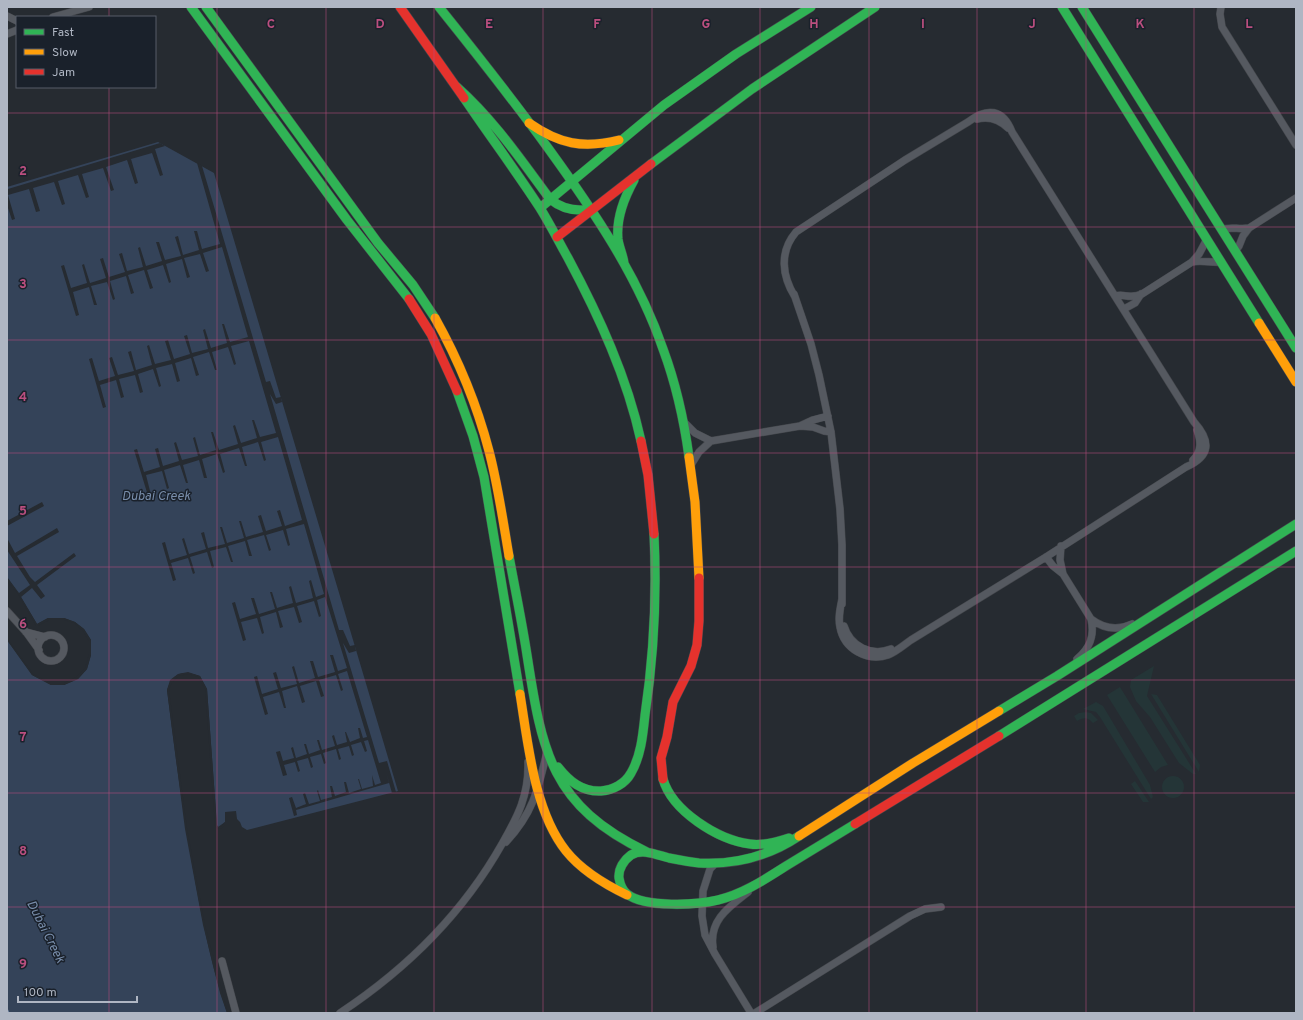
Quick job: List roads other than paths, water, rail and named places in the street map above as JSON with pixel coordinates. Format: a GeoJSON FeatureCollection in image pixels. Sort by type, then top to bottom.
{"type":"FeatureCollection","features":[{"type":"Feature","properties":{"kind":"main road"},"geometry":{"type":"LineString","coordinates":[[191,7],[369,250],[411,303],[426,325],[438,348],[463,407],[484,477],[526,735],[538,791],[547,818],[560,842],[580,865],[594,877],[615,890],[629,896],[661,904],[703,903],[731,896],[747,890],[1296,551]]}},
{"type":"Feature","properties":{"kind":"main road"},"geometry":{"type":"LineString","coordinates":[[206,7],[378,243],[422,297],[451,348],[474,402],[495,475],[537,713],[547,752],[562,785],[586,813],[615,835],[649,852],[686,862],[716,863],[746,859],[766,854],[784,846],[913,763],[1057,676],[1296,524]]}},
{"type":"Feature","properties":{"kind":"main road"},"geometry":{"type":"LineString","coordinates":[[400,7],[540,208],[557,237],[586,293],[617,362],[632,403],[641,439],[648,476],[652,513],[655,573],[654,633],[649,694],[639,753],[630,774],[623,782],[614,788],[603,791],[591,791],[580,788],[570,782],[547,752]]}},
{"type":"Feature","properties":{"kind":"main road"},"geometry":{"type":"LineString","coordinates":[[439,7],[530,123],[591,209],[624,263],[650,316],[663,348],[673,380],[683,421],[691,466],[698,541],[698,643],[692,664],[673,703],[661,760],[663,780],[671,798],[686,813],[700,823],[733,840],[749,844],[766,844],[804,833]]}},
{"type":"Feature","properties":{"kind":"main road"},"geometry":{"type":"LineString","coordinates":[[540,208],[664,106],[749,46],[811,7]]}},
{"type":"Feature","properties":{"kind":"main road"},"geometry":{"type":"LineString","coordinates":[[557,237],[591,209],[726,107],[875,7]]}},
{"type":"Feature","properties":{"kind":"main road"},"geometry":{"type":"LineString","coordinates":[[1062,7],[1296,382]]}},
{"type":"Feature","properties":{"kind":"main road"},"geometry":{"type":"LineString","coordinates":[[1082,7],[1236,250],[1296,348]]}},
{"type":"Feature","properties":{"kind":"main road"},"geometry":{"type":"LineString","coordinates":[[457,87],[474,101],[486,115],[555,204],[567,210],[579,211],[591,209]]}},
{"type":"Feature","properties":{"kind":"main road"},"geometry":{"type":"LineString","coordinates":[[530,123],[550,137],[574,145],[599,145],[623,139]]}},
{"type":"Feature","properties":{"kind":"main road"},"geometry":{"type":"LineString","coordinates":[[624,263],[618,239],[619,220],[622,205],[627,192],[639,173]]}},
{"type":"Feature","properties":{"kind":"main road"},"geometry":{"type":"LineString","coordinates":[[629,896],[623,890],[620,882],[619,874],[621,866],[626,859],[633,854],[649,852]]}},
{"type":"Feature","properties":{"kind":"street"},"geometry":{"type":"LineString","coordinates":[[57,16],[89,7]]}},
{"type":"Feature","properties":{"kind":"street"},"geometry":{"type":"LineString","coordinates":[[1221,7],[1220,20],[1222,27],[1296,145]]}},
{"type":"Feature","properties":{"kind":"street"},"geometry":{"type":"LineString","coordinates":[[7,16],[16,20]]}},
{"type":"Feature","properties":{"kind":"street"},"geometry":{"type":"LineString","coordinates":[[983,113],[996,113],[1008,122],[1012,132],[1116,296],[1194,422],[1200,437],[1200,445],[1197,455],[1186,468],[894,652],[887,655],[872,657],[857,652],[845,641],[839,618],[842,600],[842,545],[840,509],[831,432],[811,344],[788,273],[789,257],[794,242],[809,224],[892,169],[975,117],[983,113]]}},
{"type":"Feature","properties":{"kind":"street"},"geometry":{"type":"LineString","coordinates":[[1236,250],[1240,246],[1243,236],[1249,228],[1296,198]]}},
{"type":"Feature","properties":{"kind":"street"},"geometry":{"type":"LineString","coordinates":[[1222,230],[1227,228],[1238,230],[1249,228]]}},
{"type":"Feature","properties":{"kind":"street"},"geometry":{"type":"LineString","coordinates":[[1116,296],[1120,295],[1133,297],[1142,294],[1192,262],[1199,254],[1207,239]]}},
{"type":"Feature","properties":{"kind":"street"},"geometry":{"type":"LineString","coordinates":[[1192,262],[1221,262]]}},
{"type":"Feature","properties":{"kind":"street"},"geometry":{"type":"LineString","coordinates":[[1124,309],[1135,303],[1142,294]]}},
{"type":"Feature","properties":{"kind":"street"},"geometry":{"type":"LineString","coordinates":[[800,426],[813,420],[828,416]]}},
{"type":"Feature","properties":{"kind":"street"},"geometry":{"type":"LineString","coordinates":[[683,421],[696,433],[711,441]]}},
{"type":"Feature","properties":{"kind":"street"},"geometry":{"type":"LineString","coordinates":[[691,466],[699,452],[711,441],[800,426],[813,427],[824,432],[831,432]]}},
{"type":"Feature","properties":{"kind":"street"},"geometry":{"type":"LineString","coordinates":[[1061,546],[1060,560],[1063,574]]}},
{"type":"Feature","properties":{"kind":"street"},"geometry":{"type":"LineString","coordinates":[[1046,557],[1053,566],[1063,574],[1091,619],[1093,635],[1087,649],[1057,676]]}},
{"type":"Feature","properties":{"kind":"street"},"geometry":{"type":"LineString","coordinates":[[1091,619],[1105,627],[1122,628],[1165,608]]}},
{"type":"Feature","properties":{"kind":"street"},"geometry":{"type":"LineString","coordinates":[[7,611],[26,632],[39,650],[42,657],[49,661],[57,660],[63,654],[64,646],[59,638],[52,636],[45,638],[41,642],[39,650]]}},
{"type":"Feature","properties":{"kind":"street"},"geometry":{"type":"LineString","coordinates":[[26,632],[45,638]]}},
{"type":"Feature","properties":{"kind":"street"},"geometry":{"type":"LineString","coordinates":[[340,1013],[396,971],[434,935],[467,896],[496,853],[516,818],[524,799],[528,773],[526,735]]}},
{"type":"Feature","properties":{"kind":"street"},"geometry":{"type":"LineString","coordinates":[[496,853],[526,817],[538,791],[547,752]]}},
{"type":"Feature","properties":{"kind":"street"},"geometry":{"type":"LineString","coordinates":[[716,863],[710,869],[703,891],[702,916],[705,935],[715,954],[753,1013],[910,916],[925,910],[941,907]]}},
{"type":"Feature","properties":{"kind":"street"},"geometry":{"type":"LineString","coordinates":[[715,954],[713,943],[717,921],[723,912],[762,882]]}},
{"type":"Feature","properties":{"kind":"street"},"geometry":{"type":"LineString","coordinates":[[222,961],[236,1013]]}},
{"type":"Feature","properties":{"kind":"water","name":"Dubai Creek"},"geometry":{"type":"Polygon","coordinates":[[[158,142],[214,173],[398,791],[247,830],[242,827],[237,819],[236,811],[225,812],[225,822],[218,827],[207,689],[200,676],[183,673],[175,676],[169,684],[167,690],[184,813],[196,886],[206,934],[217,982],[227,1013],[7,1013],[7,640],[32,675],[51,685],[64,685],[78,679],[87,669],[91,655],[91,640],[84,629],[75,622],[64,618],[48,618],[37,624],[7,577],[7,187],[158,142]]]}}]}
